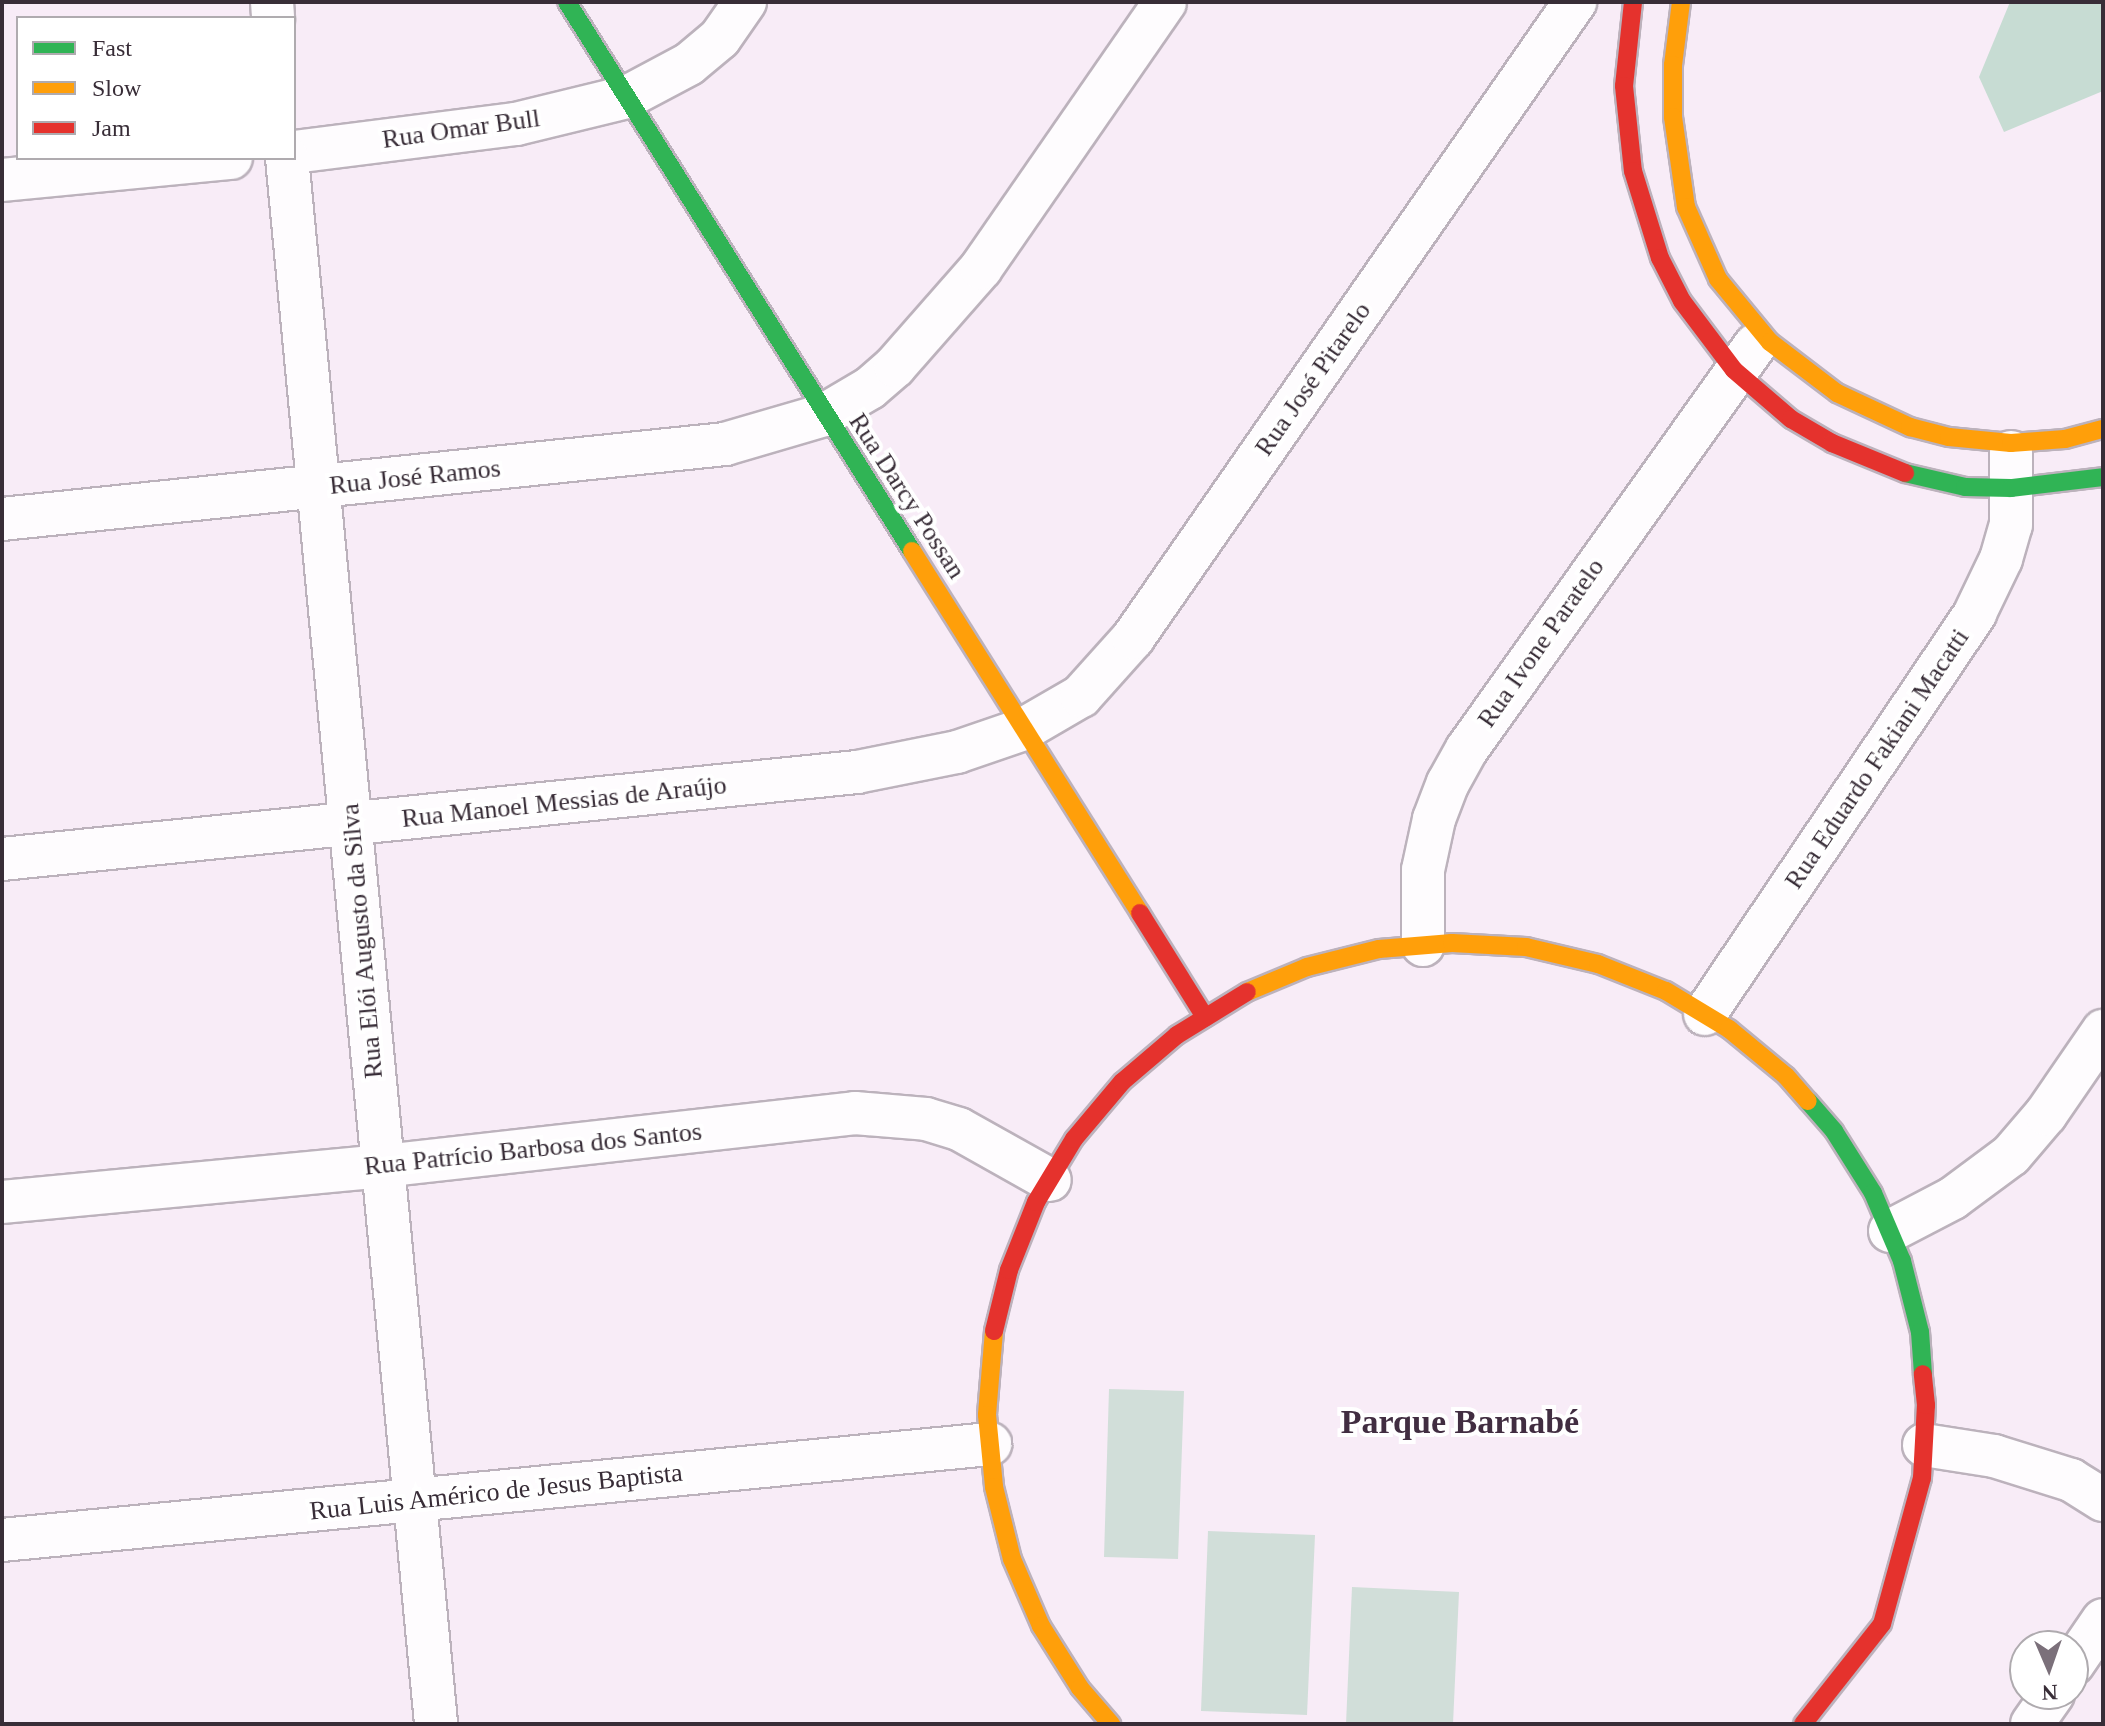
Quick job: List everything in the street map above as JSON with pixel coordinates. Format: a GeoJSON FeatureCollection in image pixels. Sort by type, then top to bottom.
{"type":"FeatureCollection","features":[{"type":"Feature","properties":{"kind":"street","name":"Rua Darcy Possan"},"geometry":{"type":"LineString","coordinates":[[567,2],[1205,1017]]}},
{"type":"Feature","properties":{"kind":"street","name":"Rua Omar Bull"},"geometry":{"type":"LineString","coordinates":[[296,152],[516,124],[627,97],[689,64],[720,38],[745,2]]}},
{"type":"Feature","properties":{"kind":"street","name":"Rua José Ramos"},"geometry":{"type":"LineString","coordinates":[[2,519],[725,444],[824,415],[870,388],[895,366],[981,268],[1165,2]]}},
{"type":"Feature","properties":{"kind":"street","name":"Rua José Pitarelo"},"geometry":{"type":"LineString","coordinates":[[1024,729],[1081,696],[1133,638],[1575,2]]}},
{"type":"Feature","properties":{"kind":"street"},"geometry":{"type":"LineString","coordinates":[[1633,2],[1624,86],[1633,171],[1643,212],[1660,258],[1682,301],[1709,342],[1734,370],[1791,419],[1874,463],[1965,487],[2011,488],[2103,477]]}},
{"type":"Feature","properties":{"kind":"street"},"geometry":{"type":"LineString","coordinates":[[1681,2],[1673,65],[1673,117],[1686,207],[1718,279],[1763,334],[1837,393],[1872,412],[1910,427],[1949,437],[2011,443],[2065,439],[2103,429]]}},
{"type":"Feature","properties":{"kind":"street"},"geometry":{"type":"LineString","coordinates":[[2,180],[210,160]]}},
{"type":"Feature","properties":{"kind":"street","name":"Rua Elói Augusto da Silva"},"geometry":{"type":"LineString","coordinates":[[287,160],[436,1724]]}},
{"type":"Feature","properties":{"kind":"street","name":"Rua Ivone Paratelo"},"geometry":{"type":"LineString","coordinates":[[1423,945],[1423,870],[1434,819],[1448,783],[1467,749],[1734,370],[1763,334]]}},
{"type":"Feature","properties":{"kind":"street","name":"Rua Eduardo Fakiani Macatti"},"geometry":{"type":"LineString","coordinates":[[1705,1014],[1975,613],[2001,559],[2011,525],[2011,443]]}},
{"type":"Feature","properties":{"kind":"street","name":"Rua Manoel Messias de Araújo"},"geometry":{"type":"LineString","coordinates":[[2,859],[857,772],[945,756],[1024,729]]}},
{"type":"Feature","properties":{"kind":"street"},"geometry":{"type":"LineString","coordinates":[[1097,1719],[1041,1626],[1012,1559],[994,1487],[987,1415],[992,1341],[1009,1270],[1036,1202],[1074,1139],[1122,1082],[1177,1035],[1239,995],[1307,967],[1379,949],[1452,943],[1526,947],[1598,964],[1666,991],[1705,1014],[1729,1029],[1786,1076],[1834,1131],[1873,1193],[1902,1261],[1920,1332],[1926,1405],[1922,1478],[1882,1624],[1814,1720]]}},
{"type":"Feature","properties":{"kind":"street"},"geometry":{"type":"LineString","coordinates":[[1890,1231],[1953,1198],[2011,1155],[2046,1114],[2103,1031]]}},
{"type":"Feature","properties":{"kind":"street","name":"Rua Patrício Barbosa dos Santos"},"geometry":{"type":"LineString","coordinates":[[2,1202],[383,1166],[867,1114],[926,1119],[959,1129],[1050,1180]]}},
{"type":"Feature","properties":{"kind":"street","name":"Rua Luis Américo de Jesus Baptista"},"geometry":{"type":"LineString","coordinates":[[2,1540],[990,1444]]}},
{"type":"Feature","properties":{"kind":"street"},"geometry":{"type":"LineString","coordinates":[[1924,1445],[1994,1456],[2071,1480],[2103,1500]]}},
{"type":"Feature","properties":{"kind":"street"},"geometry":{"type":"LineString","coordinates":[[2089,1641],[2103,1620]]}},
{"type":"Feature","properties":{"kind":"shaded area"},"geometry":{"type":"Polygon","coordinates":[[[1109,1389],[1184,1391],[1178,1559],[1104,1557],[1109,1389]]]}},
{"type":"Feature","properties":{"kind":"shaded area"},"geometry":{"type":"Polygon","coordinates":[[[1208,1531],[1315,1535],[1307,1715],[1201,1711],[1208,1531]]]}},
{"type":"Feature","properties":{"kind":"shaded area"},"geometry":{"type":"Polygon","coordinates":[[[1352,1587],[1459,1592],[1453,1724],[1346,1724],[1352,1587]]]}},
{"type":"Feature","properties":{"kind":"green space"},"geometry":{"type":"Polygon","coordinates":[[[2010,2],[2103,2],[2103,91],[2004,132],[1979,77],[2010,2]]]}},
{"type":"Feature","properties":{"kind":"traffic: fast"},"geometry":{"type":"LineString","coordinates":[[567,2],[912,551]]}},
{"type":"Feature","properties":{"kind":"traffic: fast"},"geometry":{"type":"LineString","coordinates":[[1905,473],[1965,487],[2011,488],[2103,477]]}},
{"type":"Feature","properties":{"kind":"traffic: fast"},"geometry":{"type":"LineString","coordinates":[[1808,1101],[1834,1131],[1873,1193],[1902,1261],[1920,1332],[1923,1374]]}},
{"type":"Feature","properties":{"kind":"traffic: slow"},"geometry":{"type":"LineString","coordinates":[[1681,2],[1673,65],[1673,117],[1686,207],[1718,279],[1770,342],[1837,393],[1910,427],[1949,437],[2011,443],[2065,439],[2103,429]]}},
{"type":"Feature","properties":{"kind":"traffic: slow"},"geometry":{"type":"LineString","coordinates":[[912,551],[1140,913]]}},
{"type":"Feature","properties":{"kind":"traffic: slow"},"geometry":{"type":"LineString","coordinates":[[1247,992],[1307,967],[1379,949],[1452,943],[1526,947],[1598,964],[1666,991],[1729,1029],[1786,1076],[1808,1101]]}},
{"type":"Feature","properties":{"kind":"traffic: slow"},"geometry":{"type":"LineString","coordinates":[[994,1331],[987,1415],[994,1487],[1012,1559],[1041,1626],[1080,1688],[1111,1724]]}},
{"type":"Feature","properties":{"kind":"traffic: jam"},"geometry":{"type":"LineString","coordinates":[[1633,2],[1624,86],[1633,171],[1660,258],[1682,301],[1734,370],[1791,419],[1832,443],[1905,473]]}},
{"type":"Feature","properties":{"kind":"traffic: jam"},"geometry":{"type":"LineString","coordinates":[[1140,913],[1205,1017]]}},
{"type":"Feature","properties":{"kind":"traffic: jam"},"geometry":{"type":"LineString","coordinates":[[994,1331],[1009,1270],[1036,1202],[1074,1139],[1122,1082],[1177,1035],[1247,992]]}},
{"type":"Feature","properties":{"kind":"traffic: jam"},"geometry":{"type":"LineString","coordinates":[[1803,1724],[1882,1624],[1922,1478],[1926,1405],[1923,1374]]}},
{"type":"Feature","properties":{"kind":"district","name":"Parque Barnabé"},"geometry":{"type":"Point","coordinates":[1460,1422]}}]}
